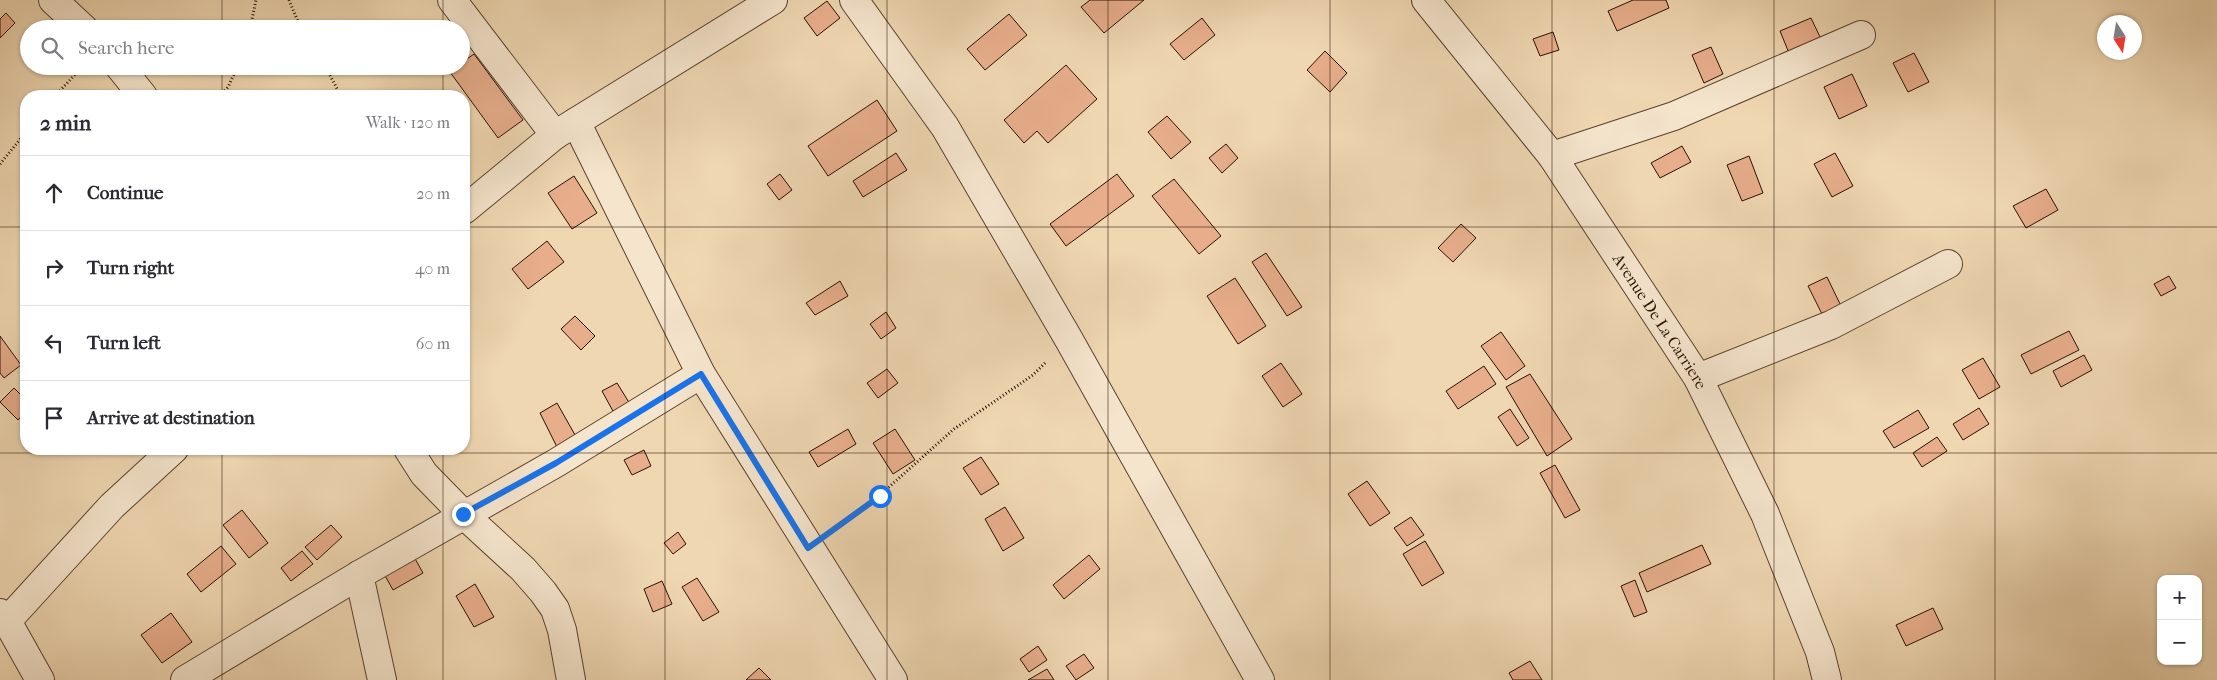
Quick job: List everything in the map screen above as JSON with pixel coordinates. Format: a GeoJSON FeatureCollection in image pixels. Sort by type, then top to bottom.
{"type":"FeatureCollection","features":[{"type":"Feature","properties":{"kind":"street"},"geometry":{"type":"LineString","coordinates":[[53,0],[74,20]]}},
{"type":"Feature","properties":{"kind":"street"},"geometry":{"type":"LineString","coordinates":[[452,0],[470,20]]}},
{"type":"Feature","properties":{"kind":"street"},"geometry":{"type":"LineString","coordinates":[[470,205],[566,128],[773,0]]}},
{"type":"Feature","properties":{"kind":"street"},"geometry":{"type":"LineString","coordinates":[[854,0],[945,127],[1068,338],[1260,680]]}},
{"type":"Feature","properties":{"kind":"street","name":"Avenue De La Carriere"},"geometry":{"type":"LineString","coordinates":[[1426,0],[1552,156],[1698,378],[1765,514],[1820,652],[1827,680]]}},
{"type":"Feature","properties":{"kind":"street"},"geometry":{"type":"LineString","coordinates":[[470,20],[566,128],[701,374],[892,680]]}},
{"type":"Feature","properties":{"kind":"street"},"geometry":{"type":"LineString","coordinates":[[1552,156],[1674,116],[1861,36]]}},
{"type":"Feature","properties":{"kind":"street"},"geometry":{"type":"LineString","coordinates":[[126,75],[138,90]]}},
{"type":"Feature","properties":{"kind":"street"},"geometry":{"type":"LineString","coordinates":[[1698,378],[1830,325],[1948,264]]}},
{"type":"Feature","properties":{"kind":"street"},"geometry":{"type":"LineString","coordinates":[[185,680],[359,574],[556,463],[701,374]]}},
{"type":"Feature","properties":{"kind":"street"},"geometry":{"type":"LineString","coordinates":[[40,680],[4,617],[112,506],[167,455]]}},
{"type":"Feature","properties":{"kind":"street"},"geometry":{"type":"LineString","coordinates":[[412,455],[424,474],[463,514],[523,569],[554,609],[562,630],[571,680]]}},
{"type":"Feature","properties":{"kind":"street"},"geometry":{"type":"LineString","coordinates":[[359,574],[382,680]]}},
{"type":"Feature","properties":{"kind":"path"},"geometry":{"type":"LineString","coordinates":[[252,20],[256,0]]}},
{"type":"Feature","properties":{"kind":"path"},"geometry":{"type":"LineString","coordinates":[[289,0],[298,20]]}},
{"type":"Feature","properties":{"kind":"path"},"geometry":{"type":"LineString","coordinates":[[61,90],[75,75]]}},
{"type":"Feature","properties":{"kind":"path"},"geometry":{"type":"LineString","coordinates":[[225,90],[234,75]]}},
{"type":"Feature","properties":{"kind":"path"},"geometry":{"type":"LineString","coordinates":[[330,75],[338,90]]}},
{"type":"Feature","properties":{"kind":"path"},"geometry":{"type":"LineString","coordinates":[[0,164],[20,139]]}},
{"type":"Feature","properties":{"kind":"path"},"geometry":{"type":"LineString","coordinates":[[808,548],[880,496],[954,429],[1033,375],[1068,338]]}},
{"type":"Feature","properties":{"kind":"building"},"geometry":{"type":"Polygon","coordinates":[[[1090,0],[1144,0],[1104,33],[1081,7],[1090,0]]]}},
{"type":"Feature","properties":{"kind":"building"},"geometry":{"type":"Polygon","coordinates":[[[1633,0],[1666,0],[1669,8],[1617,31],[1608,11],[1633,0]]]}},
{"type":"Feature","properties":{"kind":"building"},"geometry":{"type":"Polygon","coordinates":[[[827,1],[840,18],[817,36],[804,18],[827,1]]]}},
{"type":"Feature","properties":{"kind":"building"},"geometry":{"type":"Polygon","coordinates":[[[6,13],[15,23],[0,38],[0,19],[6,13]]]}},
{"type":"Feature","properties":{"kind":"building"},"geometry":{"type":"Polygon","coordinates":[[[1009,14],[1027,35],[985,70],[967,49],[1009,14]]]}},
{"type":"Feature","properties":{"kind":"building"},"geometry":{"type":"Polygon","coordinates":[[[1202,18],[1215,35],[1184,60],[1170,44],[1202,18]]]}},
{"type":"Feature","properties":{"kind":"building"},"geometry":{"type":"Polygon","coordinates":[[[1811,18],[1821,39],[1789,53],[1780,31],[1811,18]]]}},
{"type":"Feature","properties":{"kind":"building"},"geometry":{"type":"Polygon","coordinates":[[[1553,32],[1559,50],[1540,56],[1533,39],[1553,32]]]}},
{"type":"Feature","properties":{"kind":"building"},"geometry":{"type":"Polygon","coordinates":[[[1711,47],[1723,74],[1704,83],[1692,55],[1711,47]]]}},
{"type":"Feature","properties":{"kind":"building"},"geometry":{"type":"Polygon","coordinates":[[[1325,51],[1347,73],[1330,92],[1307,70],[1325,51]]]}},
{"type":"Feature","properties":{"kind":"building"},"geometry":{"type":"Polygon","coordinates":[[[1914,53],[1929,82],[1908,92],[1893,63],[1914,53]]]}},
{"type":"Feature","properties":{"kind":"building"},"geometry":{"type":"Polygon","coordinates":[[[474,54],[523,120],[498,138],[470,100],[470,90],[463,90],[452,75],[470,75],[470,57],[474,54]]]}},
{"type":"Feature","properties":{"kind":"building"},"geometry":{"type":"Polygon","coordinates":[[[1066,65],[1097,99],[1048,143],[1037,131],[1024,143],[1004,120],[1066,65]]]}},
{"type":"Feature","properties":{"kind":"building"},"geometry":{"type":"Polygon","coordinates":[[[1852,74],[1867,106],[1839,119],[1824,87],[1852,74]]]}},
{"type":"Feature","properties":{"kind":"building"},"geometry":{"type":"Polygon","coordinates":[[[877,100],[897,131],[828,176],[808,146],[877,100]]]}},
{"type":"Feature","properties":{"kind":"building"},"geometry":{"type":"Polygon","coordinates":[[[1167,116],[1191,142],[1171,159],[1148,132],[1167,116]]]}},
{"type":"Feature","properties":{"kind":"building"},"geometry":{"type":"Polygon","coordinates":[[[1226,144],[1238,158],[1222,173],[1209,158],[1226,144]]]}},
{"type":"Feature","properties":{"kind":"building"},"geometry":{"type":"Polygon","coordinates":[[[1682,146],[1691,162],[1660,178],[1651,163],[1682,146]]]}},
{"type":"Feature","properties":{"kind":"building"},"geometry":{"type":"Polygon","coordinates":[[[896,153],[907,170],[863,197],[853,181],[896,153]]]}},
{"type":"Feature","properties":{"kind":"building"},"geometry":{"type":"Polygon","coordinates":[[[1835,153],[1853,186],[1832,197],[1814,164],[1835,153]]]}},
{"type":"Feature","properties":{"kind":"building"},"geometry":{"type":"Polygon","coordinates":[[[1749,156],[1763,193],[1742,201],[1727,165],[1749,156]]]}},
{"type":"Feature","properties":{"kind":"building"},"geometry":{"type":"Polygon","coordinates":[[[780,174],[792,190],[779,200],[767,184],[780,174]]]}},
{"type":"Feature","properties":{"kind":"building"},"geometry":{"type":"Polygon","coordinates":[[[1117,174],[1134,196],[1066,246],[1050,224],[1117,174]]]}},
{"type":"Feature","properties":{"kind":"building"},"geometry":{"type":"Polygon","coordinates":[[[574,176],[597,213],[572,229],[548,193],[574,176]]]}},
{"type":"Feature","properties":{"kind":"building"},"geometry":{"type":"Polygon","coordinates":[[[1174,179],[1221,236],[1199,254],[1152,196],[1174,179]]]}},
{"type":"Feature","properties":{"kind":"building"},"geometry":{"type":"Polygon","coordinates":[[[2046,189],[2058,210],[2026,228],[2013,206],[2046,189]]]}},
{"type":"Feature","properties":{"kind":"building"},"geometry":{"type":"Polygon","coordinates":[[[1461,224],[1476,238],[1453,262],[1438,248],[1461,224]]]}},
{"type":"Feature","properties":{"kind":"building"},"geometry":{"type":"Polygon","coordinates":[[[547,241],[564,262],[528,289],[512,269],[547,241]]]}},
{"type":"Feature","properties":{"kind":"building"},"geometry":{"type":"Polygon","coordinates":[[[1266,253],[1302,307],[1287,316],[1252,262],[1266,253]]]}},
{"type":"Feature","properties":{"kind":"building"},"geometry":{"type":"Polygon","coordinates":[[[2169,276],[2176,288],[2161,296],[2154,284],[2169,276]]]}},
{"type":"Feature","properties":{"kind":"building"},"geometry":{"type":"Polygon","coordinates":[[[1827,277],[1841,306],[1822,314],[1808,286],[1827,277]]]}},
{"type":"Feature","properties":{"kind":"building"},"geometry":{"type":"Polygon","coordinates":[[[1235,278],[1266,326],[1238,344],[1207,296],[1235,278]]]}},
{"type":"Feature","properties":{"kind":"building"},"geometry":{"type":"Polygon","coordinates":[[[840,281],[848,296],[815,315],[806,303],[840,281]]]}},
{"type":"Feature","properties":{"kind":"building"},"geometry":{"type":"Polygon","coordinates":[[[886,312],[896,328],[881,339],[870,324],[886,312]]]}},
{"type":"Feature","properties":{"kind":"building"},"geometry":{"type":"Polygon","coordinates":[[[575,316],[595,336],[581,350],[561,329],[575,316]]]}},
{"type":"Feature","properties":{"kind":"building"},"geometry":{"type":"Polygon","coordinates":[[[2069,331],[2079,350],[2031,374],[2021,355],[2069,331]]]}},
{"type":"Feature","properties":{"kind":"building"},"geometry":{"type":"Polygon","coordinates":[[[1501,332],[1525,366],[1506,380],[1481,346],[1501,332]]]}},
{"type":"Feature","properties":{"kind":"building"},"geometry":{"type":"Polygon","coordinates":[[[0,336],[20,366],[4,378],[0,373],[0,336]]]}},
{"type":"Feature","properties":{"kind":"building"},"geometry":{"type":"Polygon","coordinates":[[[2084,355],[2092,370],[2061,387],[2053,371],[2084,355]]]}},
{"type":"Feature","properties":{"kind":"building"},"geometry":{"type":"Polygon","coordinates":[[[1983,358],[2000,387],[1979,399],[1962,370],[1983,358]]]}},
{"type":"Feature","properties":{"kind":"building"},"geometry":{"type":"Polygon","coordinates":[[[1281,363],[1302,394],[1283,407],[1262,376],[1281,363]]]}},
{"type":"Feature","properties":{"kind":"building"},"geometry":{"type":"Polygon","coordinates":[[[1484,366],[1496,384],[1458,409],[1446,391],[1484,366]]]}},
{"type":"Feature","properties":{"kind":"building"},"geometry":{"type":"Polygon","coordinates":[[[887,369],[898,383],[878,398],[867,383],[887,369]]]}},
{"type":"Feature","properties":{"kind":"building"},"geometry":{"type":"Polygon","coordinates":[[[1530,374],[1572,439],[1547,456],[1506,387],[1530,374]]]}},
{"type":"Feature","properties":{"kind":"building"},"geometry":{"type":"Polygon","coordinates":[[[617,383],[630,404],[614,413],[602,391],[617,383]]]}},
{"type":"Feature","properties":{"kind":"building"},"geometry":{"type":"Polygon","coordinates":[[[14,388],[20,394],[20,418],[18,420],[0,402],[14,388]]]}},
{"type":"Feature","properties":{"kind":"building"},"geometry":{"type":"Polygon","coordinates":[[[557,403],[579,442],[559,451],[540,413],[557,403]]]}},
{"type":"Feature","properties":{"kind":"building"},"geometry":{"type":"Polygon","coordinates":[[[1979,408],[1989,424],[1963,440],[1953,424],[1979,408]]]}},
{"type":"Feature","properties":{"kind":"building"},"geometry":{"type":"Polygon","coordinates":[[[1510,409],[1529,438],[1517,446],[1498,417],[1510,409]]]}},
{"type":"Feature","properties":{"kind":"building"},"geometry":{"type":"Polygon","coordinates":[[[1918,410],[1929,428],[1894,448],[1883,431],[1918,410]]]}},
{"type":"Feature","properties":{"kind":"building"},"geometry":{"type":"Polygon","coordinates":[[[848,429],[856,444],[818,467],[809,452],[848,429]]]}},
{"type":"Feature","properties":{"kind":"building"},"geometry":{"type":"Polygon","coordinates":[[[895,429],[915,460],[893,474],[873,443],[895,429]]]}},
{"type":"Feature","properties":{"kind":"building"},"geometry":{"type":"Polygon","coordinates":[[[1937,437],[1947,451],[1922,467],[1913,453],[1937,437]]]}},
{"type":"Feature","properties":{"kind":"building"},"geometry":{"type":"Polygon","coordinates":[[[644,450],[651,466],[632,475],[624,460],[644,450]]]}},
{"type":"Feature","properties":{"kind":"building"},"geometry":{"type":"Polygon","coordinates":[[[981,457],[999,484],[981,495],[963,468],[981,457]]]}},
{"type":"Feature","properties":{"kind":"building"},"geometry":{"type":"Polygon","coordinates":[[[1555,465],[1580,510],[1565,518],[1540,473],[1555,465]]]}},
{"type":"Feature","properties":{"kind":"building"},"geometry":{"type":"Polygon","coordinates":[[[1367,481],[1390,513],[1370,526],[1348,494],[1367,481]]]}},
{"type":"Feature","properties":{"kind":"building"},"geometry":{"type":"Polygon","coordinates":[[[1005,507],[1024,538],[1003,551],[985,519],[1005,507]]]}},
{"type":"Feature","properties":{"kind":"building"},"geometry":{"type":"Polygon","coordinates":[[[242,510],[268,543],[249,558],[223,525],[242,510]]]}},
{"type":"Feature","properties":{"kind":"building"},"geometry":{"type":"Polygon","coordinates":[[[1411,517],[1424,535],[1407,546],[1394,528],[1411,517]]]}},
{"type":"Feature","properties":{"kind":"building"},"geometry":{"type":"Polygon","coordinates":[[[331,525],[342,537],[317,560],[305,547],[331,525]]]}},
{"type":"Feature","properties":{"kind":"building"},"geometry":{"type":"Polygon","coordinates":[[[678,532],[686,544],[673,554],[664,543],[678,532]]]}},
{"type":"Feature","properties":{"kind":"building"},"geometry":{"type":"Polygon","coordinates":[[[1425,541],[1444,573],[1422,586],[1403,554],[1425,541]]]}},
{"type":"Feature","properties":{"kind":"building"},"geometry":{"type":"Polygon","coordinates":[[[1702,545],[1711,564],[1647,592],[1639,573],[1702,545]]]}},
{"type":"Feature","properties":{"kind":"building"},"geometry":{"type":"Polygon","coordinates":[[[221,546],[236,564],[201,592],[187,574],[221,546]]]}},
{"type":"Feature","properties":{"kind":"building"},"geometry":{"type":"Polygon","coordinates":[[[302,551],[313,564],[291,581],[281,568],[302,551]]]}},
{"type":"Feature","properties":{"kind":"building"},"geometry":{"type":"Polygon","coordinates":[[[413,555],[423,573],[393,590],[383,572],[413,555]]]}},
{"type":"Feature","properties":{"kind":"building"},"geometry":{"type":"Polygon","coordinates":[[[1089,555],[1100,569],[1064,599],[1053,585],[1089,555]]]}},
{"type":"Feature","properties":{"kind":"building"},"geometry":{"type":"Polygon","coordinates":[[[697,578],[719,612],[703,621],[682,587],[697,578]]]}},
{"type":"Feature","properties":{"kind":"building"},"geometry":{"type":"Polygon","coordinates":[[[1635,580],[1647,612],[1634,617],[1621,586],[1635,580]]]}},
{"type":"Feature","properties":{"kind":"building"},"geometry":{"type":"Polygon","coordinates":[[[662,581],[672,604],[653,612],[644,589],[662,581]]]}},
{"type":"Feature","properties":{"kind":"building"},"geometry":{"type":"Polygon","coordinates":[[[475,584],[494,617],[474,627],[456,596],[475,584]]]}},
{"type":"Feature","properties":{"kind":"building"},"geometry":{"type":"Polygon","coordinates":[[[1933,608],[1943,629],[1906,646],[1896,625],[1933,608]]]}},
{"type":"Feature","properties":{"kind":"building"},"geometry":{"type":"Polygon","coordinates":[[[171,613],[192,642],[162,663],[141,635],[171,613]]]}},
{"type":"Feature","properties":{"kind":"building"},"geometry":{"type":"Polygon","coordinates":[[[1038,646],[1047,660],[1029,672],[1020,659],[1038,646]]]}},
{"type":"Feature","properties":{"kind":"building"},"geometry":{"type":"Polygon","coordinates":[[[1084,654],[1094,668],[1076,680],[1066,666],[1084,654]]]}},
{"type":"Feature","properties":{"kind":"building"},"geometry":{"type":"Polygon","coordinates":[[[1530,661],[1542,680],[1513,680],[1509,673],[1530,661]]]}},
{"type":"Feature","properties":{"kind":"building"},"geometry":{"type":"Polygon","coordinates":[[[759,668],[771,680],[746,680],[759,668]]]}},
{"type":"Feature","properties":{"kind":"building"},"geometry":{"type":"Polygon","coordinates":[[[1047,669],[1054,680],[1028,680],[1047,669]]]}},
{"type":"Feature","properties":{"kind":"route"},"geometry":{"type":"LineString","coordinates":[[463,514],[556,463],[701,374],[808,548],[880,496]]}}]}
